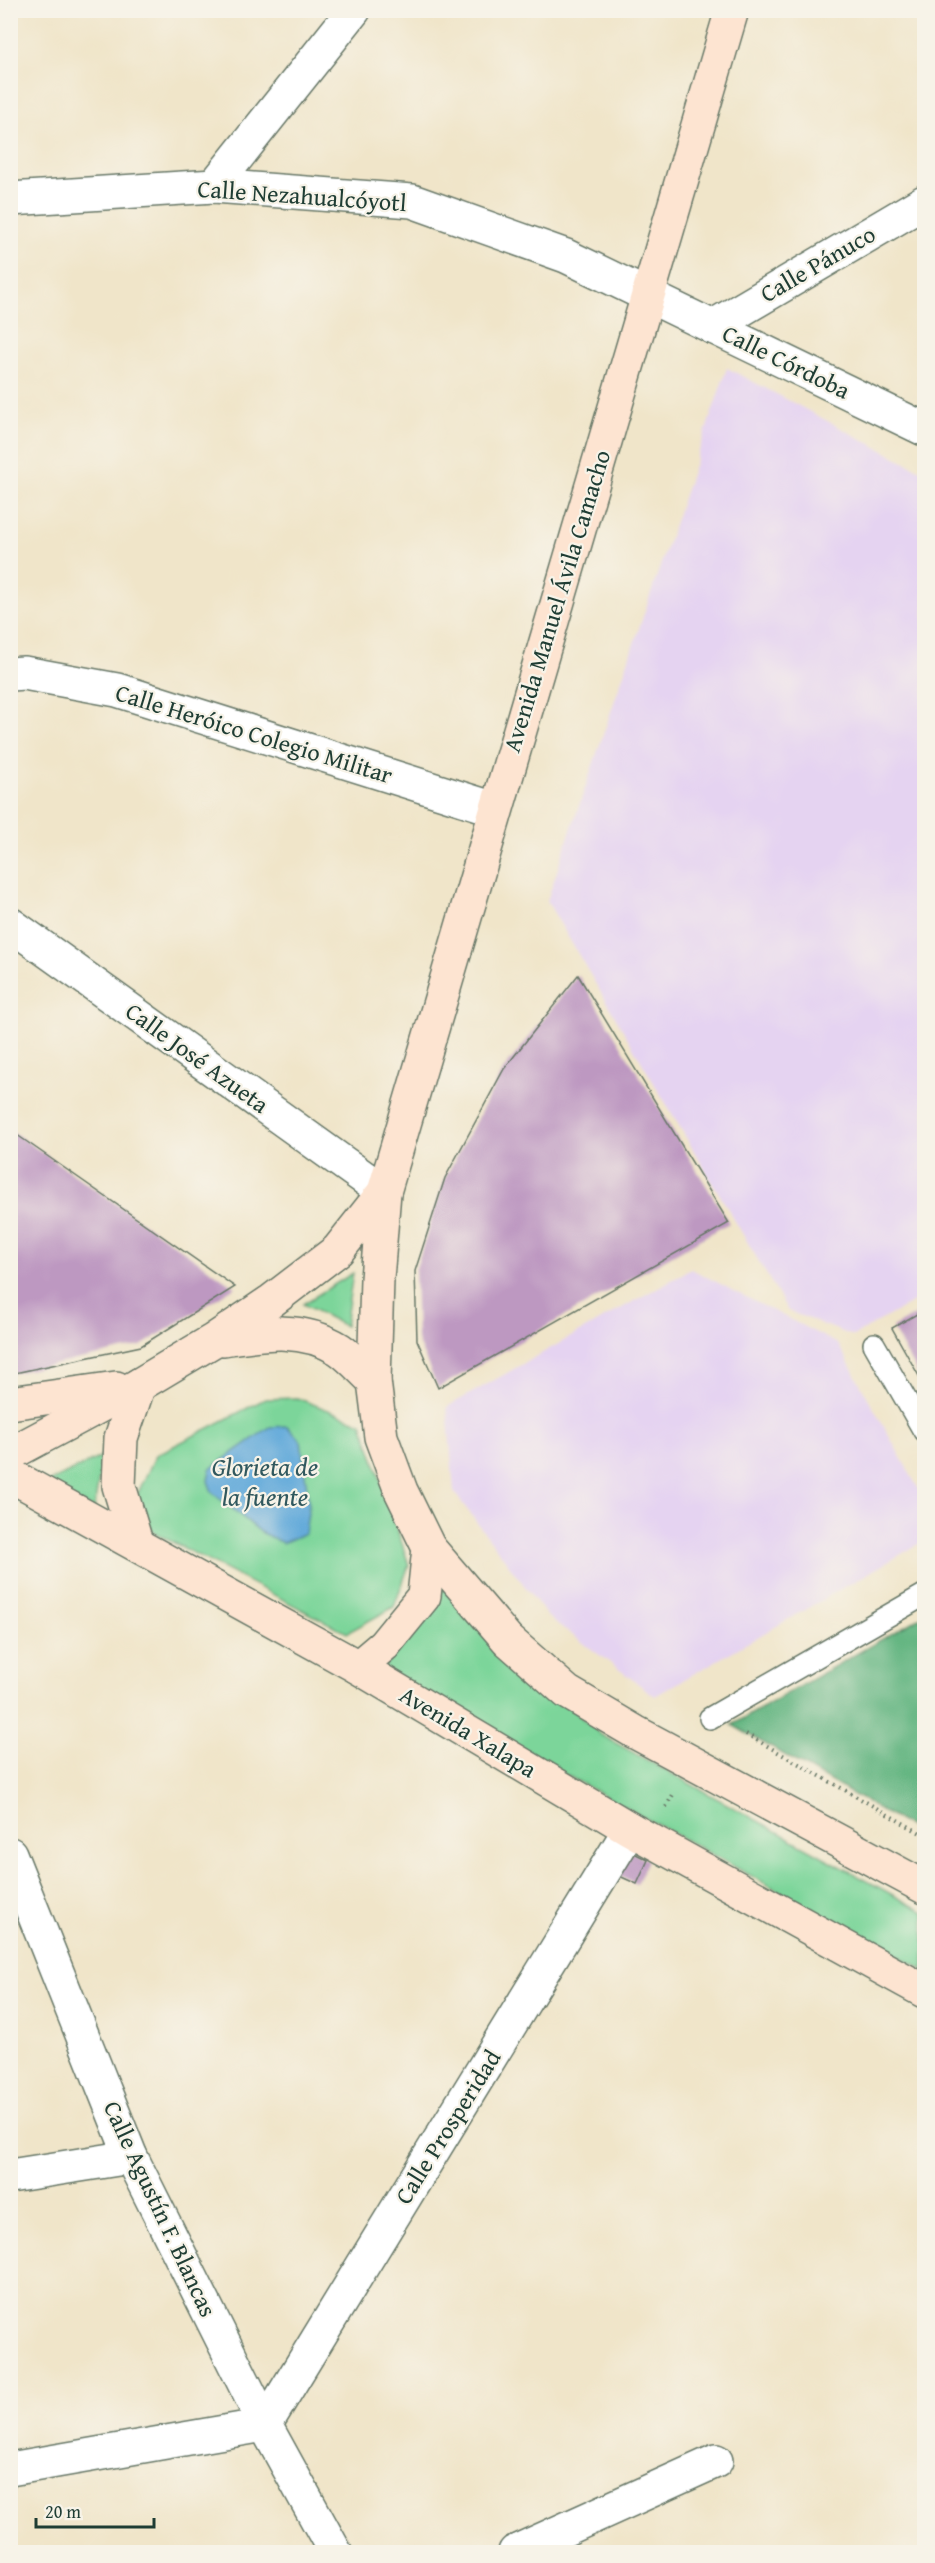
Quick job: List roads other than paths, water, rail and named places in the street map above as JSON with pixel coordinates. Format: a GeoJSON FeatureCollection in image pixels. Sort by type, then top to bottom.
{"type":"FeatureCollection","features":[{"type":"Feature","properties":{"kind":"main road","name":"Avenida Manuel Ávila Camacho"},"geometry":{"type":"LineString","coordinates":[[374,1381],[377,1279],[384,1192],[732,10]]}},
{"type":"Feature","properties":{"kind":"main road","name":"Avenida Manuel Ávila Camacho"},"geometry":{"type":"LineString","coordinates":[[10,1454],[139,1385],[214,1340],[270,1302],[338,1250],[384,1192]]}},
{"type":"Feature","properties":{"kind":"main road"},"geometry":{"type":"LineString","coordinates":[[214,1340],[272,1331],[308,1336],[339,1349],[374,1381],[381,1437],[401,1491],[429,1548],[508,1640],[567,1692],[644,1737],[924,1887]]}},
{"type":"Feature","properties":{"kind":"main road"},"geometry":{"type":"LineString","coordinates":[[10,1403],[139,1385],[121,1438],[118,1486],[136,1542]]}},
{"type":"Feature","properties":{"kind":"main road","name":"Avenida Xalapa"},"geometry":{"type":"LineString","coordinates":[[10,1474],[358,1667],[630,1829],[924,1991]]}},
{"type":"Feature","properties":{"kind":"main road"},"geometry":{"type":"LineString","coordinates":[[358,1667],[384,1645],[424,1596],[429,1548]]}},
{"type":"Feature","properties":{"kind":"street"},"geometry":{"type":"LineString","coordinates":[[214,186],[354,10]]}},
{"type":"Feature","properties":{"kind":"street","name":"Calle Nezahualcóyotl"},"geometry":{"type":"LineString","coordinates":[[10,199],[214,186],[412,201],[566,256],[648,294]]}},
{"type":"Feature","properties":{"kind":"street","name":"Calle Pánuco"},"geometry":{"type":"LineString","coordinates":[[712,327],[924,202]]}},
{"type":"Feature","properties":{"kind":"street","name":"Calle Córdoba"},"geometry":{"type":"LineString","coordinates":[[648,294],[924,429]]}},
{"type":"Feature","properties":{"kind":"street","name":"Calle Heróico Colegio Militar"},"geometry":{"type":"LineString","coordinates":[[10,674],[24,673],[117,690],[495,809]]}},
{"type":"Feature","properties":{"kind":"street","name":"Calle José Azueta"},"geometry":{"type":"LineString","coordinates":[[10,924],[384,1192]]}},
{"type":"Feature","properties":{"kind":"street","name":"Calle Prosperidad"},"geometry":{"type":"LineString","coordinates":[[265,2425],[630,1829]]}},
{"type":"Feature","properties":{"kind":"street","name":"Calle Agustín F. Blancas"},"geometry":{"type":"LineString","coordinates":[[10,1854],[131,2157],[265,2425],[335,2553]]}},
{"type":"Feature","properties":{"kind":"street"},"geometry":{"type":"LineString","coordinates":[[10,2176],[131,2157]]}},
{"type":"Feature","properties":{"kind":"street"},"geometry":{"type":"LineString","coordinates":[[10,2469],[265,2425]]}},
{"type":"Feature","properties":{"kind":"street"},"geometry":{"type":"LineString","coordinates":[[515,2553],[716,2461]]}},
{"type":"Feature","properties":{"kind":"lane"},"geometry":{"type":"LineString","coordinates":[[874,1344],[924,1431]]}},
{"type":"Feature","properties":{"kind":"lane"},"geometry":{"type":"LineString","coordinates":[[710,1718],[924,1594]]}},
{"type":"Feature","properties":{"kind":"water","name":"Glorieta de la fuente"},"geometry":{"type":"Polygon","coordinates":[[[287,1426],[301,1441],[309,1506],[305,1533],[283,1543],[262,1533],[212,1492],[208,1481],[210,1469],[270,1427],[287,1426]]]}}]}
